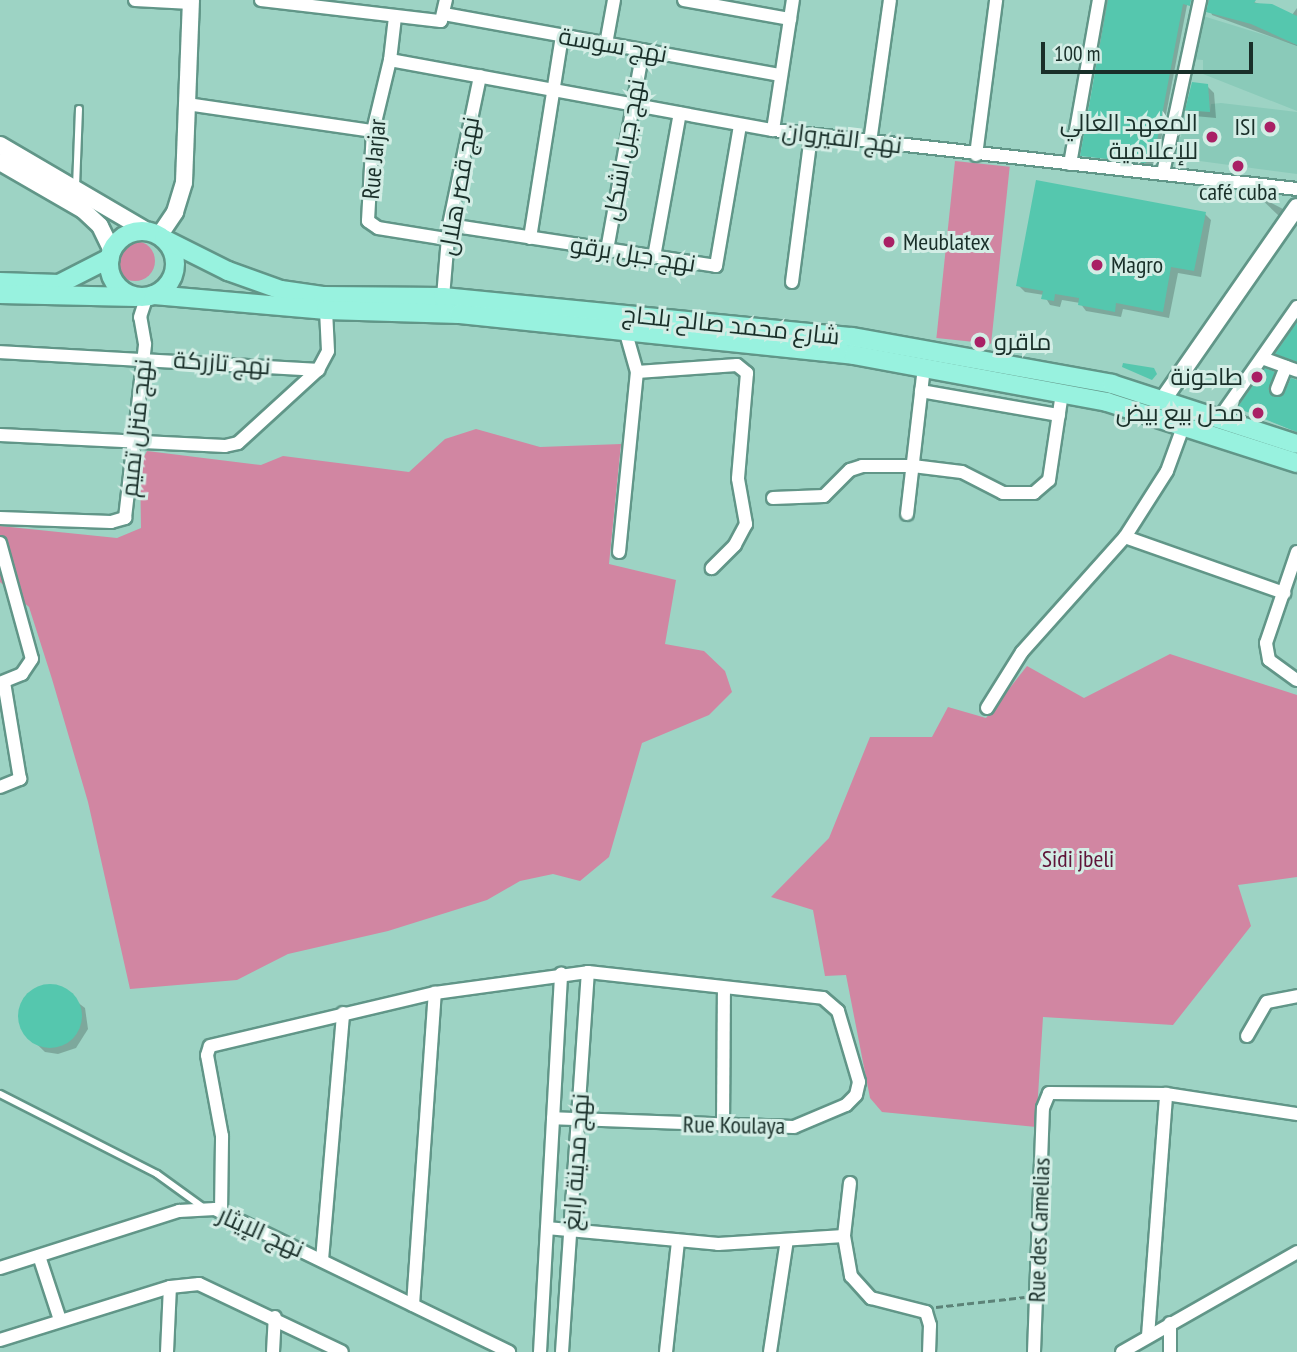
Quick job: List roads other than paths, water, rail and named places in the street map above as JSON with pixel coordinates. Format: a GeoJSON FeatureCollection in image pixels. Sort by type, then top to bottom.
{"type":"FeatureCollection","features":[{"type":"Feature","properties":{"kind":"main road"},"geometry":{"type":"LineString","coordinates":[[0,282],[59,284],[111,254],[127,235],[157,236],[174,258],[174,270],[164,289],[146,296],[118,287],[111,254]]}},
{"type":"Feature","properties":{"kind":"main road","name":"شارع محمد صالح بلحاج"},"geometry":{"type":"LineString","coordinates":[[157,236],[228,271],[281,290],[323,296],[443,297],[852,337],[935,363],[1107,401],[1297,463]]}},
{"type":"Feature","properties":{"kind":"main road","name":"شارع محمد صالح بلحاج"},"geometry":{"type":"LineString","coordinates":[[0,294],[146,296],[326,310],[459,314],[935,363],[1112,384],[1297,444]]}},
{"type":"Feature","properties":{"kind":"street"},"geometry":{"type":"LineString","coordinates":[[0,145],[157,236],[182,193],[191,1],[135,0]]}},
{"type":"Feature","properties":{"kind":"street","name":"نهج سوسة"},"geometry":{"type":"LineString","coordinates":[[261,0],[395,17],[442,18],[562,36],[781,75]]}},
{"type":"Feature","properties":{"kind":"street"},"geometry":{"type":"LineString","coordinates":[[442,18],[446,0]]}},
{"type":"Feature","properties":{"kind":"street"},"geometry":{"type":"LineString","coordinates":[[606,44],[614,0]]}},
{"type":"Feature","properties":{"kind":"street"},"geometry":{"type":"LineString","coordinates":[[684,0],[790,19]]}},
{"type":"Feature","properties":{"kind":"street"},"geometry":{"type":"LineString","coordinates":[[774,130],[793,0]]}},
{"type":"Feature","properties":{"kind":"street"},"geometry":{"type":"LineString","coordinates":[[870,142],[890,0]]}},
{"type":"Feature","properties":{"kind":"street"},"geometry":{"type":"LineString","coordinates":[[976,155],[996,0]]}},
{"type":"Feature","properties":{"kind":"street"},"geometry":{"type":"LineString","coordinates":[[1070,164],[1099,0]]}},
{"type":"Feature","properties":{"kind":"street"},"geometry":{"type":"LineString","coordinates":[[1163,173],[1200,0]]}},
{"type":"Feature","properties":{"kind":"street","name":"Rue Jarjar"},"geometry":{"type":"LineString","coordinates":[[395,17],[390,60],[373,131],[370,225],[448,232]]}},
{"type":"Feature","properties":{"kind":"street"},"geometry":{"type":"LineString","coordinates":[[530,238],[562,36]]}},
{"type":"Feature","properties":{"kind":"street","name":"نهج جبل اشكل"},"geometry":{"type":"LineString","coordinates":[[607,250],[631,104],[643,50]]}},
{"type":"Feature","properties":{"kind":"street","name":"نهج القيروان"},"geometry":{"type":"LineString","coordinates":[[390,60],[774,130],[976,155],[1297,189]]}},
{"type":"Feature","properties":{"kind":"street","name":"نهج قصر هلال"},"geometry":{"type":"LineString","coordinates":[[443,297],[448,232],[480,76]]}},
{"type":"Feature","properties":{"kind":"street"},"geometry":{"type":"LineString","coordinates":[[187,104],[373,131]]}},
{"type":"Feature","properties":{"kind":"street"},"geometry":{"type":"LineString","coordinates":[[654,257],[680,113]]}},
{"type":"Feature","properties":{"kind":"street","name":"نهج جبل برقو"},"geometry":{"type":"LineString","coordinates":[[448,232],[530,238],[710,267],[719,262],[740,125]]}},
{"type":"Feature","properties":{"kind":"street"},"geometry":{"type":"LineString","coordinates":[[792,282],[811,135]]}},
{"type":"Feature","properties":{"kind":"street"},"geometry":{"type":"LineString","coordinates":[[0,164],[83,210],[100,226],[111,254]]}},
{"type":"Feature","properties":{"kind":"street"},"geometry":{"type":"LineString","coordinates":[[1161,401],[1297,207]]}},
{"type":"Feature","properties":{"kind":"street","name":"نهج منزل تميم"},"geometry":{"type":"LineString","coordinates":[[0,518],[122,520],[129,509],[133,443],[145,340],[140,317],[146,296]]}},
{"type":"Feature","properties":{"kind":"street"},"geometry":{"type":"LineString","coordinates":[[1218,420],[1297,307]]}},
{"type":"Feature","properties":{"kind":"street"},"geometry":{"type":"LineString","coordinates":[[0,435],[225,446],[255,432],[318,370],[328,351],[326,310]]}},
{"type":"Feature","properties":{"kind":"street"},"geometry":{"type":"LineString","coordinates":[[619,552],[637,372],[626,333]]}},
{"type":"Feature","properties":{"kind":"street","name":"نهج تازركة"},"geometry":{"type":"LineString","coordinates":[[0,352],[142,357],[318,370]]}},
{"type":"Feature","properties":{"kind":"street"},"geometry":{"type":"LineString","coordinates":[[1262,358],[1291,369],[1277,389]]}},
{"type":"Feature","properties":{"kind":"street"},"geometry":{"type":"LineString","coordinates":[[907,513],[921,391],[935,363]]}},
{"type":"Feature","properties":{"kind":"street"},"geometry":{"type":"LineString","coordinates":[[637,372],[737,365],[747,373],[738,479],[746,524],[735,545],[712,568]]}},
{"type":"Feature","properties":{"kind":"street"},"geometry":{"type":"LineString","coordinates":[[921,391],[1059,415]]}},
{"type":"Feature","properties":{"kind":"street"},"geometry":{"type":"LineString","coordinates":[[773,498],[824,496],[850,470],[862,466],[913,466],[962,472],[1003,493],[1034,493],[1049,480],[1062,393]]}},
{"type":"Feature","properties":{"kind":"street"},"geometry":{"type":"LineString","coordinates":[[987,708],[1022,652],[1125,537],[1167,471],[1184,427]]}},
{"type":"Feature","properties":{"kind":"street"},"geometry":{"type":"LineString","coordinates":[[1125,537],[1284,593]]}},
{"type":"Feature","properties":{"kind":"street"},"geometry":{"type":"LineString","coordinates":[[0,543],[32,659],[22,674],[2,683],[20,779],[0,787]]}},
{"type":"Feature","properties":{"kind":"street"},"geometry":{"type":"LineString","coordinates":[[1297,552],[1267,651],[1280,672],[1297,680]]}},
{"type":"Feature","properties":{"kind":"street","name":"Rue Koulaya"},"geometry":{"type":"LineString","coordinates":[[221,1212],[221,1125],[209,1048],[343,1013],[435,993],[588,972],[832,1002],[859,1086],[846,1105],[806,1125],[723,1126],[553,1118]]}},
{"type":"Feature","properties":{"kind":"street","name":"نهج مدينة رابغ"},"geometry":{"type":"LineString","coordinates":[[562,1352],[588,972]]}},
{"type":"Feature","properties":{"kind":"street","name":"نهج مدينة رابغ"},"geometry":{"type":"LineString","coordinates":[[540,1352],[561,974]]}},
{"type":"Feature","properties":{"kind":"street"},"geometry":{"type":"LineString","coordinates":[[723,1126],[724,989]]}},
{"type":"Feature","properties":{"kind":"street"},"geometry":{"type":"LineString","coordinates":[[413,1305],[435,993]]}},
{"type":"Feature","properties":{"kind":"street"},"geometry":{"type":"LineString","coordinates":[[1247,1036],[1267,1002],[1297,996]]}},
{"type":"Feature","properties":{"kind":"street"},"geometry":{"type":"LineString","coordinates":[[322,1260],[343,1013]]}},
{"type":"Feature","properties":{"kind":"street","name":"Rue des Camelias"},"geometry":{"type":"LineString","coordinates":[[1034,1352],[1043,1108],[1046,1097],[1058,1090],[1166,1094]]}},
{"type":"Feature","properties":{"kind":"street"},"geometry":{"type":"LineString","coordinates":[[1148,1336],[1166,1094],[1297,1114]]}},
{"type":"Feature","properties":{"kind":"street"},"geometry":{"type":"LineString","coordinates":[[850,1184],[844,1236],[851,1276],[861,1291],[881,1302],[919,1309],[930,1319],[929,1352]]}},
{"type":"Feature","properties":{"kind":"street","name":"نهج الإيثار"},"geometry":{"type":"LineString","coordinates":[[0,1266],[178,1211],[204,1208],[221,1212],[509,1352]]}},
{"type":"Feature","properties":{"kind":"street"},"geometry":{"type":"LineString","coordinates":[[547,1228],[678,1241],[787,1240],[844,1236]]}},
{"type":"Feature","properties":{"kind":"street"},"geometry":{"type":"LineString","coordinates":[[770,1352],[787,1240]]}},
{"type":"Feature","properties":{"kind":"street"},"geometry":{"type":"LineString","coordinates":[[666,1352],[678,1241]]}},
{"type":"Feature","properties":{"kind":"street"},"geometry":{"type":"LineString","coordinates":[[1122,1352],[1297,1252]]}},
{"type":"Feature","properties":{"kind":"street"},"geometry":{"type":"LineString","coordinates":[[38,1256],[60,1320]]}},
{"type":"Feature","properties":{"kind":"street"},"geometry":{"type":"LineString","coordinates":[[0,1340],[170,1287],[211,1286],[342,1352]]}},
{"type":"Feature","properties":{"kind":"street"},"geometry":{"type":"LineString","coordinates":[[167,1352],[170,1287]]}},
{"type":"Feature","properties":{"kind":"street"},"geometry":{"type":"LineString","coordinates":[[273,1352],[275,1317]]}},
{"type":"Feature","properties":{"kind":"street"},"geometry":{"type":"LineString","coordinates":[[1170,1323],[1170,1352]]}},
{"type":"Feature","properties":{"kind":"lane"},"geometry":{"type":"LineString","coordinates":[[76,187],[79,110]]}},
{"type":"Feature","properties":{"kind":"lane"},"geometry":{"type":"LineString","coordinates":[[0,1094],[157,1174],[204,1208]]}},
{"type":"Feature","properties":{"kind":"place","name":"ISI"},"geometry":{"type":"Point","coordinates":[1270,127]}},
{"type":"Feature","properties":{"kind":"place","name":"المعهد العالي للإعلامية"},"geometry":{"type":"Point","coordinates":[1212,137]}},
{"type":"Feature","properties":{"kind":"place","name":"café cuba"},"geometry":{"type":"Point","coordinates":[1238,166]}},
{"type":"Feature","properties":{"kind":"place","name":"Meublatex"},"geometry":{"type":"Point","coordinates":[889,242]}},
{"type":"Feature","properties":{"kind":"place","name":"Magro"},"geometry":{"type":"Point","coordinates":[1097,265]}},
{"type":"Feature","properties":{"kind":"place","name":"ماقرو"},"geometry":{"type":"Point","coordinates":[980,342]}},
{"type":"Feature","properties":{"kind":"place","name":"طاحونة"},"geometry":{"type":"Point","coordinates":[1257,377]}},
{"type":"Feature","properties":{"kind":"place","name":"محل بيع بيض"},"geometry":{"type":"Point","coordinates":[1258,413]}},
{"type":"Feature","properties":{"kind":"park label","name":"Sidi jbeli"},"geometry":{"type":"Point","coordinates":[1078,859]}}]}
